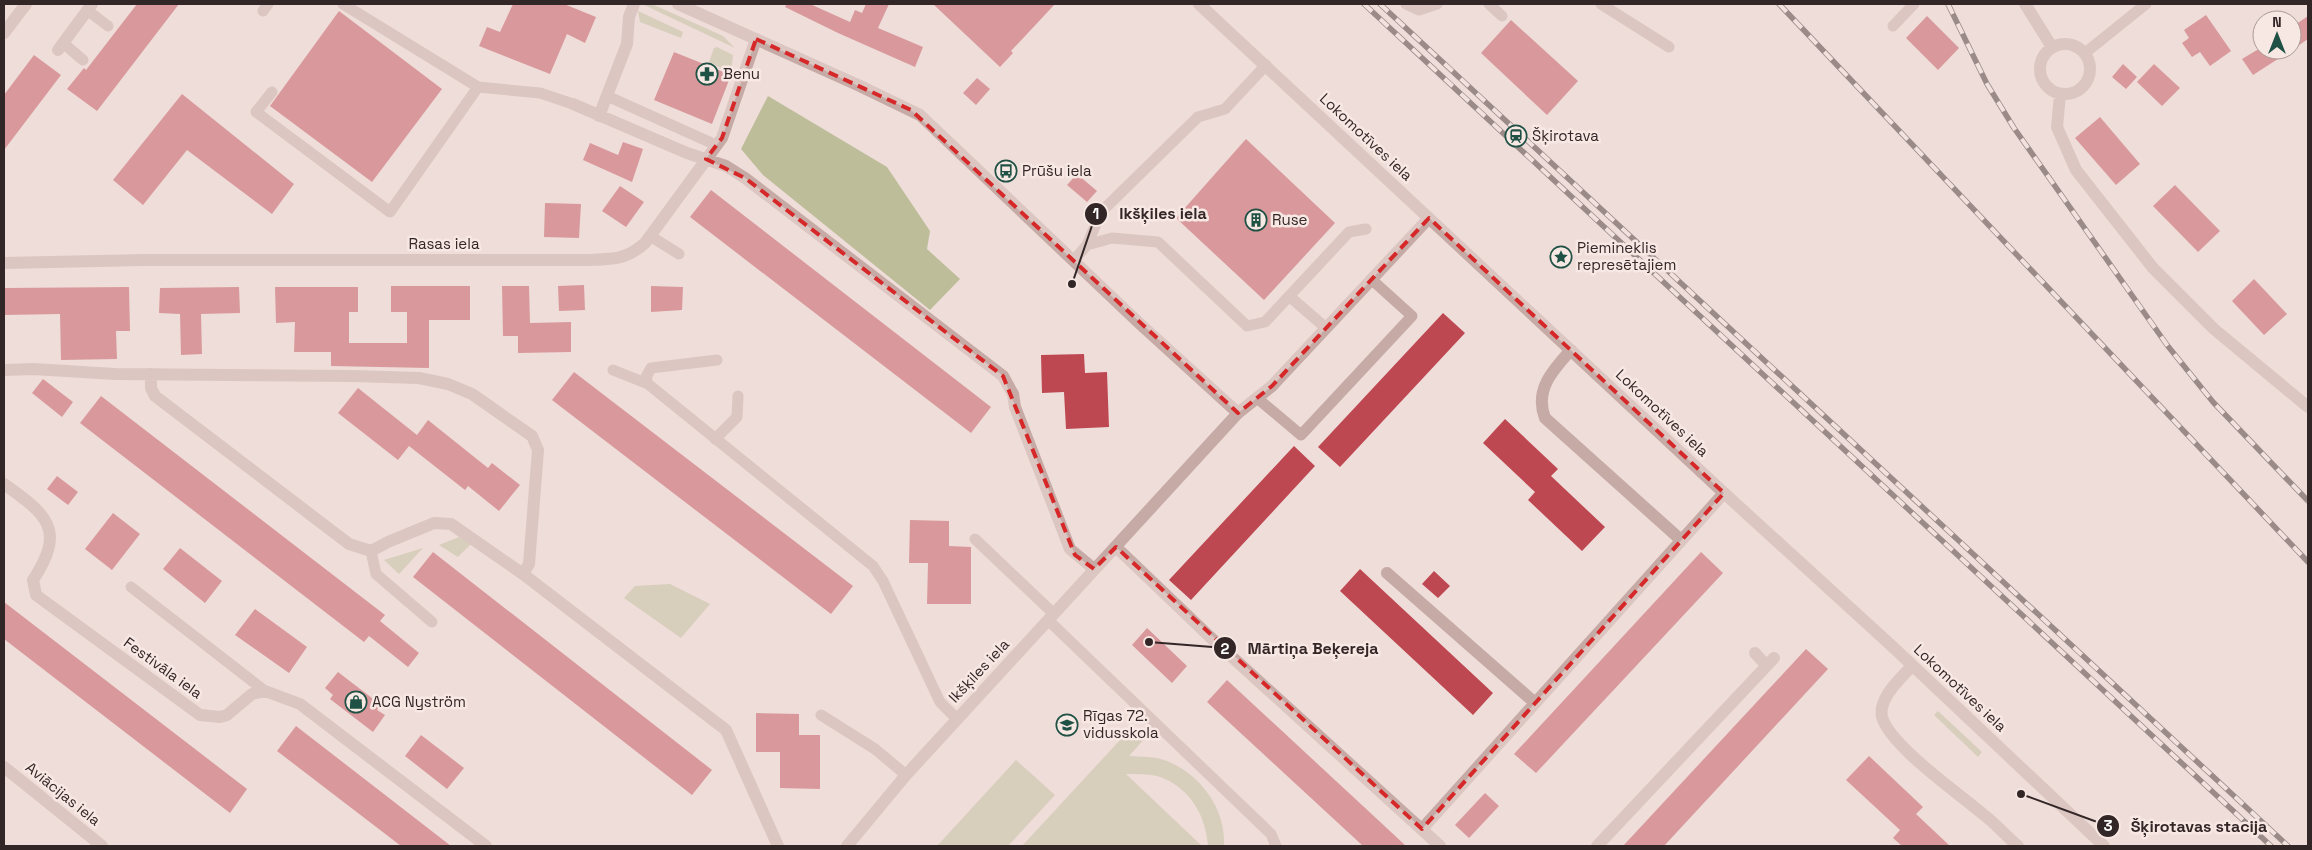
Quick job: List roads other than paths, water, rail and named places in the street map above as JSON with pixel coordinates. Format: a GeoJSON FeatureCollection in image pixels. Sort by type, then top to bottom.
{"type":"FeatureCollection","features":[{"type":"Feature","properties":{"kind":"street"},"geometry":{"type":"LineString","coordinates":[[6,26],[26,4]]}},
{"type":"Feature","properties":{"kind":"street"},"geometry":{"type":"LineString","coordinates":[[599,116],[627,44],[629,17],[634,4]]}},
{"type":"Feature","properties":{"kind":"street"},"geometry":{"type":"LineString","coordinates":[[678,4],[860,86],[920,116],[1139,323],[1238,413]]}},
{"type":"Feature","properties":{"kind":"street","name":"Lokomotīves iela"},"geometry":{"type":"LineString","coordinates":[[1199,4],[1912,666],[2097,844]]}},
{"type":"Feature","properties":{"kind":"street"},"geometry":{"type":"LineString","coordinates":[[2025,4],[2052,47]]}},
{"type":"Feature","properties":{"kind":"street"},"geometry":{"type":"LineString","coordinates":[[60,46],[90,7]]}},
{"type":"Feature","properties":{"kind":"street","name":"Rasas iela"},"geometry":{"type":"LineString","coordinates":[[4,263],[144,260],[585,260],[615,259],[634,254],[650,236],[722,138],[756,40]]}},
{"type":"Feature","properties":{"kind":"street"},"geometry":{"type":"LineString","coordinates":[[2060,44],[2070,44],[2085,53],[2090,72],[2087,82],[2073,93],[2060,94],[2051,91],[2045,85],[2039,68],[2041,60],[2052,47],[2060,44]]}},
{"type":"Feature","properties":{"kind":"street"},"geometry":{"type":"LineString","coordinates":[[2060,94],[2057,127],[2076,170],[2147,260],[2214,329],[2308,407]]}},
{"type":"Feature","properties":{"kind":"street"},"geometry":{"type":"LineString","coordinates":[[572,104],[687,153],[726,166],[745,178],[1003,376],[1013,394],[1015,407],[1067,542],[1075,555],[1094,570]]}},
{"type":"Feature","properties":{"kind":"street","name":"Ikšķiles iela"},"geometry":{"type":"LineString","coordinates":[[847,846],[906,775],[1238,413],[1272,386],[1429,218]]}},
{"type":"Feature","properties":{"kind":"street"},"geometry":{"type":"LineString","coordinates":[[1571,350],[1553,371],[1543,391],[1540,407],[1545,418],[1682,540]]}},
{"type":"Feature","properties":{"kind":"street"},"geometry":{"type":"LineString","coordinates":[[4,370],[34,369],[151,374],[419,378],[448,384],[472,394],[526,431],[532,436],[538,450],[528,564],[523,574]]}},
{"type":"Feature","properties":{"kind":"street"},"geometry":{"type":"LineString","coordinates":[[151,374],[151,388],[155,396],[349,544],[371,551],[434,523],[451,524],[523,574],[726,730],[778,846]]}},
{"type":"Feature","properties":{"kind":"street","name":"Festivāla iela"},"geometry":{"type":"LineString","coordinates":[[4,484],[30,503],[45,517],[50,538],[45,562],[33,580],[36,595],[200,715],[220,717],[227,715],[252,694],[265,691]]}},
{"type":"Feature","properties":{"kind":"street"},"geometry":{"type":"LineString","coordinates":[[1422,829],[1724,493]]}},
{"type":"Feature","properties":{"kind":"street"},"geometry":{"type":"LineString","coordinates":[[1116,547],[1209,636],[1440,846]]}},
{"type":"Feature","properties":{"kind":"street"},"geometry":{"type":"LineString","coordinates":[[1387,573],[1535,703]]}},
{"type":"Feature","properties":{"kind":"street"},"geometry":{"type":"LineString","coordinates":[[1597,846],[1770,661],[1755,653]]}},
{"type":"Feature","properties":{"kind":"street"},"geometry":{"type":"LineString","coordinates":[[1912,666],[1892,687],[1884,702],[1882,716],[1890,732],[1938,780],[1984,815],[2018,846]]}},
{"type":"Feature","properties":{"kind":"street"},"geometry":{"type":"LineString","coordinates":[[265,691],[300,704],[486,846]]}},
{"type":"Feature","properties":{"kind":"street","name":"Aviācijas iela"},"geometry":{"type":"LineString","coordinates":[[4,768],[102,846]]}},
{"type":"Feature","properties":{"kind":"lane"},"geometry":{"type":"LineString","coordinates":[[343,4],[478,87],[540,93],[572,104]]}},
{"type":"Feature","properties":{"kind":"lane"},"geometry":{"type":"LineString","coordinates":[[1406,4],[1420,10],[1437,4]]}},
{"type":"Feature","properties":{"kind":"lane"},"geometry":{"type":"LineString","coordinates":[[1489,4],[1502,16]]}},
{"type":"Feature","properties":{"kind":"lane"},"geometry":{"type":"LineString","coordinates":[[1601,4],[1669,47]]}},
{"type":"Feature","properties":{"kind":"lane"},"geometry":{"type":"LineString","coordinates":[[1893,26],[1914,4]]}},
{"type":"Feature","properties":{"kind":"lane"},"geometry":{"type":"LineString","coordinates":[[2085,53],[2146,4]]}},
{"type":"Feature","properties":{"kind":"lane"},"geometry":{"type":"LineString","coordinates":[[90,7],[108,26]]}},
{"type":"Feature","properties":{"kind":"lane"},"geometry":{"type":"LineString","coordinates":[[60,46],[83,60]]}},
{"type":"Feature","properties":{"kind":"lane"},"geometry":{"type":"LineString","coordinates":[[1074,260],[1087,245],[1100,212],[1198,117],[1225,108],[1266,65]]}},
{"type":"Feature","properties":{"kind":"lane"},"geometry":{"type":"LineString","coordinates":[[272,92],[256,112],[390,212],[478,87]]}},
{"type":"Feature","properties":{"kind":"lane"},"geometry":{"type":"LineString","coordinates":[[607,96],[716,145]]}},
{"type":"Feature","properties":{"kind":"lane"},"geometry":{"type":"LineString","coordinates":[[1087,245],[1112,238],[1158,242],[1247,326],[1265,322],[1349,232],[1366,229]]}},
{"type":"Feature","properties":{"kind":"lane"},"geometry":{"type":"LineString","coordinates":[[650,236],[679,254]]}},
{"type":"Feature","properties":{"kind":"lane"},"geometry":{"type":"LineString","coordinates":[[1257,398],[1301,435],[1412,316],[1371,279]]}},
{"type":"Feature","properties":{"kind":"lane"},"geometry":{"type":"LineString","coordinates":[[1288,296],[1326,328]]}},
{"type":"Feature","properties":{"kind":"lane"},"geometry":{"type":"LineString","coordinates":[[648,384],[646,376],[651,368],[717,360]]}},
{"type":"Feature","properties":{"kind":"lane"},"geometry":{"type":"LineString","coordinates":[[613,370],[648,384],[873,566],[883,581],[940,702],[957,719]]}},
{"type":"Feature","properties":{"kind":"lane"},"geometry":{"type":"LineString","coordinates":[[715,439],[737,417],[738,396]]}},
{"type":"Feature","properties":{"kind":"lane"},"geometry":{"type":"LineString","coordinates":[[975,538],[1051,617],[1272,834],[1276,846]]}},
{"type":"Feature","properties":{"kind":"lane"},"geometry":{"type":"LineString","coordinates":[[371,551],[376,574],[432,622]]}},
{"type":"Feature","properties":{"kind":"lane"},"geometry":{"type":"LineString","coordinates":[[131,587],[265,691]]}},
{"type":"Feature","properties":{"kind":"lane"},"geometry":{"type":"LineString","coordinates":[[821,715],[874,750],[906,775]]}},
{"type":"Feature","properties":{"kind":"railway"},"geometry":{"type":"LineString","coordinates":[[1364,4],[2271,846]]}},
{"type":"Feature","properties":{"kind":"railway"},"geometry":{"type":"LineString","coordinates":[[1380,4],[2288,846]]}},
{"type":"Feature","properties":{"kind":"railway"},"geometry":{"type":"LineString","coordinates":[[1779,4],[2308,562]]}},
{"type":"Feature","properties":{"kind":"railway"},"geometry":{"type":"LineString","coordinates":[[1948,4],[1987,84],[2014,128],[2167,345],[2213,402],[2308,501]]}},
{"type":"Feature","properties":{"kind":"place","name":"Benu"},"geometry":{"type":"Point","coordinates":[707,74]}},
{"type":"Feature","properties":{"kind":"place","name":"Šķirotava"},"geometry":{"type":"Point","coordinates":[1516,136]}},
{"type":"Feature","properties":{"kind":"place","name":"Prūšu iela"},"geometry":{"type":"Point","coordinates":[1006,171]}},
{"type":"Feature","properties":{"kind":"place","name":"Ruse"},"geometry":{"type":"Point","coordinates":[1256,220]}},
{"type":"Feature","properties":{"kind":"place","name":"Piemineklis represētajiem"},"geometry":{"type":"Point","coordinates":[1561,257]}},
{"type":"Feature","properties":{"kind":"place","name":"Ikšķiles iela"},"geometry":{"type":"Point","coordinates":[1072,284]}},
{"type":"Feature","properties":{"kind":"place","name":"Mārtiņa Beķereja"},"geometry":{"type":"Point","coordinates":[1149,642]}},
{"type":"Feature","properties":{"kind":"place","name":"ACG Nyström"},"geometry":{"type":"Point","coordinates":[356,702]}},
{"type":"Feature","properties":{"kind":"place","name":"Rīgas 72. vidusskola"},"geometry":{"type":"Point","coordinates":[1067,725]}},
{"type":"Feature","properties":{"kind":"place","name":"Šķirotavas stacija"},"geometry":{"type":"Point","coordinates":[2021,794]}}]}
